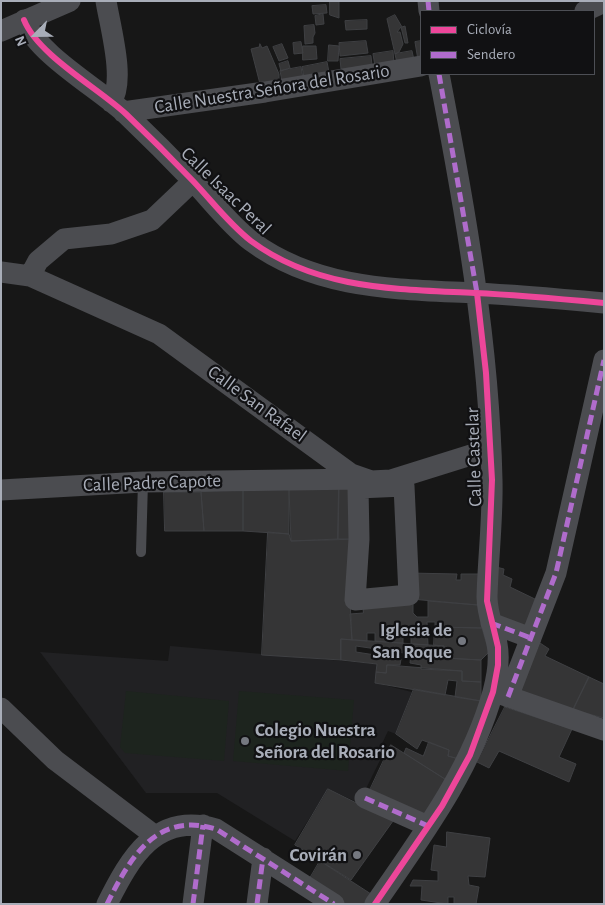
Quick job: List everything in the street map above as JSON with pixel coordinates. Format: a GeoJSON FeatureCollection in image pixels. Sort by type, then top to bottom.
{"type":"FeatureCollection","features":[{"type":"Feature","properties":{"kind":"street"},"geometry":{"type":"LineString","coordinates":[[1,30],[70,1]]}},
{"type":"Feature","properties":{"kind":"street"},"geometry":{"type":"LineString","coordinates":[[106,1],[118,82],[117,107]]}},
{"type":"Feature","properties":{"kind":"street"},"geometry":{"type":"LineString","coordinates":[[588,10],[604,2]]}},
{"type":"Feature","properties":{"kind":"street","name":"Calle Isaac Peral"},"geometry":{"type":"LineString","coordinates":[[24,20],[27,29],[60,62],[117,107],[250,240],[273,255],[310,273],[352,284],[389,290],[477,293],[604,303]]}},
{"type":"Feature","properties":{"kind":"street","name":"Calle Nuestra Señora del Rosario"},"geometry":{"type":"LineString","coordinates":[[117,107],[265,92],[420,66]]}},
{"type":"Feature","properties":{"kind":"street","name":"Calle Castelar"},"geometry":{"type":"LineString","coordinates":[[439,75],[477,293],[486,373],[492,488],[487,600],[492,622],[502,650],[503,666],[497,688],[504,694]]}},
{"type":"Feature","properties":{"kind":"street"},"geometry":{"type":"LineString","coordinates":[[30,276],[38,261],[64,239],[111,234],[152,220],[192,181]]}},
{"type":"Feature","properties":{"kind":"street","name":"Calle San Rafael"},"geometry":{"type":"LineString","coordinates":[[1,272],[30,276],[159,334],[312,444],[351,474],[360,484],[391,480],[490,449]]}},
{"type":"Feature","properties":{"kind":"street"},"geometry":{"type":"LineString","coordinates":[[532,636],[556,573],[604,360]]}},
{"type":"Feature","properties":{"kind":"street"},"geometry":{"type":"LineString","coordinates":[[303,480],[312,444]]}},
{"type":"Feature","properties":{"kind":"street","name":"Calle Padre Capote"},"geometry":{"type":"LineString","coordinates":[[1,490],[142,482],[303,480],[360,484]]}},
{"type":"Feature","properties":{"kind":"street"},"geometry":{"type":"LineString","coordinates":[[360,484],[404,486],[409,595],[355,600],[360,484]]}},
{"type":"Feature","properties":{"kind":"street"},"geometry":{"type":"LineString","coordinates":[[492,622],[494,620],[532,636],[540,643],[518,692],[514,695],[504,694]]}},
{"type":"Feature","properties":{"kind":"street"},"geometry":{"type":"LineString","coordinates":[[504,694],[604,730]]}},
{"type":"Feature","properties":{"kind":"street"},"geometry":{"type":"LineString","coordinates":[[374,904],[442,806],[504,694]]}},
{"type":"Feature","properties":{"kind":"street"},"geometry":{"type":"LineString","coordinates":[[1,708],[55,760],[154,835]]}},
{"type":"Feature","properties":{"kind":"street"},"geometry":{"type":"LineString","coordinates":[[365,798],[428,826]]}},
{"type":"Feature","properties":{"kind":"street"},"geometry":{"type":"LineString","coordinates":[[193,904],[203,825]]}},
{"type":"Feature","properties":{"kind":"street"},"geometry":{"type":"LineString","coordinates":[[107,904],[139,850],[154,835],[176,826],[203,825],[216,829],[334,904]]}},
{"type":"Feature","properties":{"kind":"street"},"geometry":{"type":"LineString","coordinates":[[258,904],[263,858]]}},
{"type":"Feature","properties":{"kind":"lane"},"geometry":{"type":"LineString","coordinates":[[141,552],[142,482]]}},
{"type":"Feature","properties":{"kind":"shaded area","name":"Colegio Nuestra Señora del Rosario"},"geometry":{"type":"Polygon","coordinates":[[[170,646],[377,664],[376,683],[412,692],[396,734],[388,731],[380,748],[384,752],[359,803],[328,789],[295,841],[217,793],[146,793],[40,652],[168,661],[170,646]]]}},
{"type":"Feature","properties":{"kind":"shaded area"},"geometry":{"type":"Polygon","coordinates":[[[126,691],[229,701],[224,761],[125,753],[120,747],[126,691]]]}},
{"type":"Feature","properties":{"kind":"shaded area"},"geometry":{"type":"Polygon","coordinates":[[[239,691],[354,700],[348,771],[233,761],[239,691]]]}},
{"type":"Feature","properties":{"kind":"building"},"geometry":{"type":"Polygon","coordinates":[[[330,1],[339,1],[339,18],[330,15],[330,1]]]}},
{"type":"Feature","properties":{"kind":"building"},"geometry":{"type":"Polygon","coordinates":[[[326,5],[327,13],[313,14],[312,6],[326,5]]]}},
{"type":"Feature","properties":{"kind":"building"},"geometry":{"type":"Polygon","coordinates":[[[323,14],[324,24],[316,25],[315,16],[323,14]]]}},
{"type":"Feature","properties":{"kind":"building"},"geometry":{"type":"Polygon","coordinates":[[[395,15],[402,27],[405,26],[408,43],[405,43],[401,27],[397,32],[400,32],[403,44],[399,52],[395,54],[387,19],[395,15]]]}},
{"type":"Feature","properties":{"kind":"building"},"geometry":{"type":"Polygon","coordinates":[[[367,20],[367,29],[346,30],[345,21],[367,20]]]}},
{"type":"Feature","properties":{"kind":"building"},"geometry":{"type":"Polygon","coordinates":[[[314,25],[313,43],[305,44],[304,26],[314,25]]]}},
{"type":"Feature","properties":{"kind":"building"},"geometry":{"type":"Polygon","coordinates":[[[366,41],[368,53],[340,56],[339,43],[366,41]]]}},
{"type":"Feature","properties":{"kind":"building"},"geometry":{"type":"Polygon","coordinates":[[[420,41],[420,59],[418,60],[415,42],[420,41]]]}},
{"type":"Feature","properties":{"kind":"building"},"geometry":{"type":"Polygon","coordinates":[[[301,42],[303,53],[294,54],[293,43],[301,42]]]}},
{"type":"Feature","properties":{"kind":"building"},"geometry":{"type":"Polygon","coordinates":[[[260,44],[262,48],[267,46],[279,74],[279,82],[260,84],[251,49],[259,47],[260,44]]]}},
{"type":"Feature","properties":{"kind":"building"},"geometry":{"type":"Polygon","coordinates":[[[282,44],[288,58],[279,61],[273,47],[282,44]]]}},
{"type":"Feature","properties":{"kind":"building"},"geometry":{"type":"Polygon","coordinates":[[[329,45],[339,46],[338,61],[328,61],[329,45]]]}},
{"type":"Feature","properties":{"kind":"building"},"geometry":{"type":"Polygon","coordinates":[[[303,46],[316,46],[317,59],[303,60],[303,46]]]}},
{"type":"Feature","properties":{"kind":"building"},"geometry":{"type":"Polygon","coordinates":[[[393,51],[394,64],[375,66],[373,54],[393,51]]]}},
{"type":"Feature","properties":{"kind":"building"},"geometry":{"type":"Polygon","coordinates":[[[412,51],[414,60],[397,63],[395,54],[412,51]]]}},
{"type":"Feature","properties":{"kind":"building"},"geometry":{"type":"Polygon","coordinates":[[[371,56],[372,65],[341,69],[340,59],[371,56]]]}},
{"type":"Feature","properties":{"kind":"building"},"geometry":{"type":"Polygon","coordinates":[[[288,61],[290,68],[281,71],[279,64],[288,61]]]}},
{"type":"Feature","properties":{"kind":"building"},"geometry":{"type":"Polygon","coordinates":[[[327,62],[329,72],[304,77],[302,67],[327,62]]]}},
{"type":"Feature","properties":{"kind":"building"},"geometry":{"type":"Polygon","coordinates":[[[301,67],[303,78],[282,81],[280,71],[301,67]]]}},
{"type":"Feature","properties":{"kind":"building"},"geometry":{"type":"Polygon","coordinates":[[[339,488],[358,488],[359,539],[338,539],[339,488]]]}},
{"type":"Feature","properties":{"kind":"building"},"geometry":{"type":"Polygon","coordinates":[[[339,488],[338,539],[291,541],[289,490],[339,488]]]}},
{"type":"Feature","properties":{"kind":"building"},"geometry":{"type":"Polygon","coordinates":[[[289,490],[289,534],[243,531],[243,491],[289,490]]]}},
{"type":"Feature","properties":{"kind":"building"},"geometry":{"type":"Polygon","coordinates":[[[243,491],[243,531],[204,531],[201,492],[243,491]]]}},
{"type":"Feature","properties":{"kind":"building"},"geometry":{"type":"Polygon","coordinates":[[[164,492],[201,492],[204,531],[165,531],[164,492]]]}},
{"type":"Feature","properties":{"kind":"building"},"geometry":{"type":"Polygon","coordinates":[[[268,532],[289,534],[291,541],[359,539],[350,600],[352,640],[341,639],[341,660],[262,655],[268,532]]]}},
{"type":"Feature","properties":{"kind":"building"},"geometry":{"type":"Polygon","coordinates":[[[496,567],[504,569],[503,575],[512,579],[510,587],[537,600],[525,632],[494,620],[496,567]]]}},
{"type":"Feature","properties":{"kind":"building"},"geometry":{"type":"Polygon","coordinates":[[[409,573],[457,574],[456,580],[461,580],[461,574],[481,574],[478,605],[411,599],[409,573]]]}},
{"type":"Feature","properties":{"kind":"building"},"geometry":{"type":"Polygon","coordinates":[[[363,600],[413,604],[413,613],[417,617],[428,617],[428,601],[478,605],[482,628],[435,627],[435,622],[427,622],[428,645],[411,644],[411,632],[403,632],[403,643],[375,641],[375,633],[367,633],[367,641],[352,640],[350,614],[363,613],[363,600]]]}},
{"type":"Feature","properties":{"kind":"building","name":"Iglesia de San Roque"},"geometry":{"type":"Polygon","coordinates":[[[435,627],[482,628],[489,652],[481,660],[444,658],[444,646],[434,645],[435,627]]]}},
{"type":"Feature","properties":{"kind":"building"},"geometry":{"type":"Polygon","coordinates":[[[341,639],[444,646],[444,658],[481,660],[481,682],[462,681],[462,671],[421,669],[421,665],[410,663],[411,654],[356,646],[356,652],[401,659],[400,665],[387,665],[386,673],[376,672],[377,664],[341,660],[341,639]]]}},
{"type":"Feature","properties":{"kind":"building"},"geometry":{"type":"Polygon","coordinates":[[[540,643],[549,649],[545,656],[589,677],[573,710],[518,692],[540,643]]]}},
{"type":"Feature","properties":{"kind":"building"},"geometry":{"type":"Polygon","coordinates":[[[387,665],[462,671],[462,681],[481,682],[481,701],[455,697],[457,681],[448,680],[445,695],[375,683],[376,672],[386,673],[387,665]]]}},
{"type":"Feature","properties":{"kind":"building"},"geometry":{"type":"Polygon","coordinates":[[[589,677],[604,684],[604,718],[573,710],[589,677]]]}},
{"type":"Feature","properties":{"kind":"building"},"geometry":{"type":"Polygon","coordinates":[[[414,689],[481,701],[459,759],[448,756],[449,750],[422,740],[417,749],[396,734],[414,689]]]}},
{"type":"Feature","properties":{"kind":"building"},"geometry":{"type":"Polygon","coordinates":[[[505,707],[572,729],[559,757],[576,764],[569,782],[499,751],[489,768],[477,762],[505,707]]]}},
{"type":"Feature","properties":{"kind":"building"},"geometry":{"type":"Polygon","coordinates":[[[429,742],[449,750],[448,756],[459,759],[448,781],[404,753],[406,748],[423,756],[429,742]]]}},
{"type":"Feature","properties":{"kind":"building"},"geometry":{"type":"Polygon","coordinates":[[[391,745],[448,781],[422,820],[370,790],[391,745]]]}},
{"type":"Feature","properties":{"kind":"building"},"geometry":{"type":"Polygon","coordinates":[[[328,789],[393,821],[351,880],[295,845],[328,789]]]}},
{"type":"Feature","properties":{"kind":"building"},"geometry":{"type":"Polygon","coordinates":[[[447,832],[490,838],[485,877],[468,876],[469,885],[479,887],[476,904],[454,904],[454,897],[448,897],[448,904],[421,900],[422,886],[410,886],[413,880],[438,881],[438,871],[431,870],[434,845],[446,847],[447,832]]]}},
{"type":"Feature","properties":{"kind":"building"},"geometry":{"type":"Polygon","coordinates":[[[320,861],[371,894],[364,904],[343,904],[309,880],[320,861]]]}},
{"type":"Feature","properties":{"kind":"marked path"},"geometry":{"type":"LineString","coordinates":[[428,1],[429,10]]}},
{"type":"Feature","properties":{"kind":"marked path"},"geometry":{"type":"LineString","coordinates":[[439,75],[477,293]]}},
{"type":"Feature","properties":{"kind":"marked path"},"geometry":{"type":"LineString","coordinates":[[508,697],[556,573],[604,360]]}},
{"type":"Feature","properties":{"kind":"marked path"},"geometry":{"type":"LineString","coordinates":[[491,623],[531,638]]}},
{"type":"Feature","properties":{"kind":"marked path"},"geometry":{"type":"LineString","coordinates":[[365,798],[428,826]]}},
{"type":"Feature","properties":{"kind":"marked path"},"geometry":{"type":"LineString","coordinates":[[107,904],[125,870],[148,842],[161,833],[177,827],[195,825],[216,829],[334,904]]}},
{"type":"Feature","properties":{"kind":"marked path"},"geometry":{"type":"LineString","coordinates":[[193,904],[203,825]]}},
{"type":"Feature","properties":{"kind":"marked path"},"geometry":{"type":"LineString","coordinates":[[257,904],[263,858]]}},
{"type":"Feature","properties":{"kind":"cycle path"},"geometry":{"type":"LineString","coordinates":[[24,20],[31,33],[42,46],[126,114],[185,172],[235,227],[251,241],[276,257],[330,278],[358,284],[387,288],[604,303]]}},
{"type":"Feature","properties":{"kind":"cycle path"},"geometry":{"type":"LineString","coordinates":[[375,904],[442,806],[470,755],[493,692],[498,665],[498,647],[487,601],[492,480],[486,373],[477,293]]}},
{"type":"Feature","properties":{"kind":"place","name":"Iglesia de San Roque"},"geometry":{"type":"Point","coordinates":[462,641]}},
{"type":"Feature","properties":{"kind":"place","name":"Colegio Nuestra Señora del Rosario"},"geometry":{"type":"Point","coordinates":[245,741]}},
{"type":"Feature","properties":{"kind":"place","name":"Covirán"},"geometry":{"type":"Point","coordinates":[357,855]}}]}
